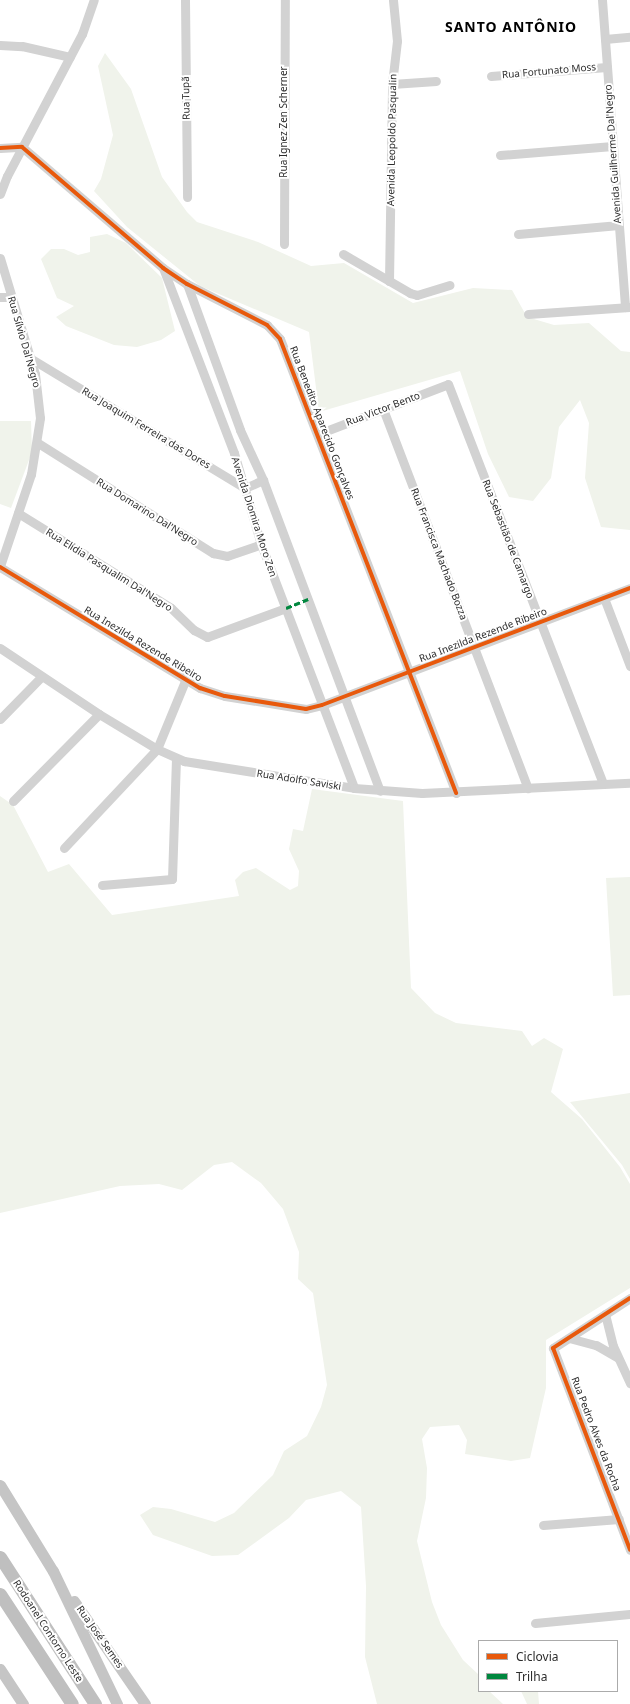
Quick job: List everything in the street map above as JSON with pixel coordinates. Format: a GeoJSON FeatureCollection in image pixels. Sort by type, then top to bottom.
{"type":"FeatureCollection","features":[{"type":"Feature","properties":{"kind":"highway","name":"Rodoanel Contorno Leste"},"geometry":{"type":"LineString","coordinates":[[0,1557],[95,1704]]}},
{"type":"Feature","properties":{"kind":"highway","name":"Rodoanel Contorno Leste"},"geometry":{"type":"LineString","coordinates":[[0,1594],[72,1704]]}},
{"type":"Feature","properties":{"kind":"main road","name":"Rua José Semes"},"geometry":{"type":"LineString","coordinates":[[0,1485],[53,1571],[145,1704]]}},
{"type":"Feature","properties":{"kind":"main road","name":"Rua José Semes"},"geometry":{"type":"LineString","coordinates":[[53,1571],[117,1704]]}},
{"type":"Feature","properties":{"kind":"main road"},"geometry":{"type":"LineString","coordinates":[[0,1669],[23,1704]]}},
{"type":"Feature","properties":{"kind":"street"},"geometry":{"type":"LineString","coordinates":[[0,194],[22,147],[82,34],[94,0]]}},
{"type":"Feature","properties":{"kind":"street","name":"Rua Tupã"},"geometry":{"type":"LineString","coordinates":[[185,0],[187,197]]}},
{"type":"Feature","properties":{"kind":"street","name":"Rua Ignez Zen Scherner"},"geometry":{"type":"LineString","coordinates":[[284,0],[284,244]]}},
{"type":"Feature","properties":{"kind":"street","name":"Avenida Leopoldo Pasqualin"},"geometry":{"type":"LineString","coordinates":[[389,281],[392,84],[397,41],[393,0]]}},
{"type":"Feature","properties":{"kind":"street","name":"Avenida Guilherme Dal'Negro"},"geometry":{"type":"LineString","coordinates":[[602,0],[619,225],[628,307]]}},
{"type":"Feature","properties":{"kind":"street"},"geometry":{"type":"LineString","coordinates":[[605,39],[630,37]]}},
{"type":"Feature","properties":{"kind":"street"},"geometry":{"type":"LineString","coordinates":[[0,45],[22,46],[70,57]]}},
{"type":"Feature","properties":{"kind":"street","name":"Rua Fortunato Moss"},"geometry":{"type":"LineString","coordinates":[[491,76],[607,67]]}},
{"type":"Feature","properties":{"kind":"street"},"geometry":{"type":"LineString","coordinates":[[392,84],[436,80]]}},
{"type":"Feature","properties":{"kind":"street"},"geometry":{"type":"LineString","coordinates":[[500,155],[613,146]]}},
{"type":"Feature","properties":{"kind":"street"},"geometry":{"type":"LineString","coordinates":[[0,148],[22,147]]}},
{"type":"Feature","properties":{"kind":"street","name":"Rua Benedito Aparecido Gonçalves"},"geometry":{"type":"LineString","coordinates":[[22,147],[163,268],[187,284],[254,318],[275,331],[285,348],[456,792]]}},
{"type":"Feature","properties":{"kind":"street"},"geometry":{"type":"LineString","coordinates":[[518,234],[619,225]]}},
{"type":"Feature","properties":{"kind":"street"},"geometry":{"type":"LineString","coordinates":[[343,254],[389,281],[417,294],[450,285]]}},
{"type":"Feature","properties":{"kind":"street","name":"Rua Sílvio Dal'Negro"},"geometry":{"type":"LineString","coordinates":[[0,258],[30,358],[40,404],[38,443],[31,474],[0,566]]}},
{"type":"Feature","properties":{"kind":"street","name":"Avenida Diomira Moro Zen"},"geometry":{"type":"LineString","coordinates":[[163,268],[245,488],[261,544],[354,788]]}},
{"type":"Feature","properties":{"kind":"street","name":"Avenida Diomira Moro Zen"},"geometry":{"type":"LineString","coordinates":[[187,284],[240,430],[263,480],[380,791]]}},
{"type":"Feature","properties":{"kind":"street"},"geometry":{"type":"LineString","coordinates":[[0,297],[11,296]]}},
{"type":"Feature","properties":{"kind":"street"},"geometry":{"type":"LineString","coordinates":[[528,314],[628,307]]}},
{"type":"Feature","properties":{"kind":"street","name":"Rua Joaquim Ferreira das Dores"},"geometry":{"type":"LineString","coordinates":[[30,358],[245,488]]}},
{"type":"Feature","properties":{"kind":"street","name":"Rua Victor Bento"},"geometry":{"type":"LineString","coordinates":[[318,434],[448,384]]}},
{"type":"Feature","properties":{"kind":"street","name":"Rua Sebastião de Camargo"},"geometry":{"type":"LineString","coordinates":[[448,384],[603,784]]}},
{"type":"Feature","properties":{"kind":"street","name":"Rua Francisca Machado Bozza"},"geometry":{"type":"LineString","coordinates":[[384,408],[528,788]]}},
{"type":"Feature","properties":{"kind":"street","name":"Rua Domarino Dal'Negro"},"geometry":{"type":"LineString","coordinates":[[38,443],[213,553],[227,556],[261,544]]}},
{"type":"Feature","properties":{"kind":"street"},"geometry":{"type":"LineString","coordinates":[[245,488],[263,480]]}},
{"type":"Feature","properties":{"kind":"street","name":"Rua Elídia Pasqualim Dal'Negro"},"geometry":{"type":"LineString","coordinates":[[18,513],[171,608],[194,630],[207,637],[286,608]]}},
{"type":"Feature","properties":{"kind":"street","name":"Rua Inezilda Rezende Ribeiro"},"geometry":{"type":"LineString","coordinates":[[0,566],[185,681],[225,696],[298,708],[322,705],[345,697],[630,588]]}},
{"type":"Feature","properties":{"kind":"street"},"geometry":{"type":"LineString","coordinates":[[604,598],[630,666]]}},
{"type":"Feature","properties":{"kind":"street","name":"Rua Adolfo Saviski"},"geometry":{"type":"LineString","coordinates":[[0,648],[98,714],[176,759],[380,791],[456,792],[630,783]]}},
{"type":"Feature","properties":{"kind":"street"},"geometry":{"type":"LineString","coordinates":[[0,719],[41,677]]}},
{"type":"Feature","properties":{"kind":"street"},"geometry":{"type":"LineString","coordinates":[[64,848],[157,749],[185,681]]}},
{"type":"Feature","properties":{"kind":"street"},"geometry":{"type":"LineString","coordinates":[[13,801],[98,714]]}},
{"type":"Feature","properties":{"kind":"street"},"geometry":{"type":"LineString","coordinates":[[102,885],[172,879],[176,759]]}},
{"type":"Feature","properties":{"kind":"street"},"geometry":{"type":"LineString","coordinates":[[569,1338],[630,1298]]}},
{"type":"Feature","properties":{"kind":"street"},"geometry":{"type":"LineString","coordinates":[[605,1314],[617,1357],[630,1383]]}},
{"type":"Feature","properties":{"kind":"street"},"geometry":{"type":"LineString","coordinates":[[569,1338],[596,1345],[617,1357]]}},
{"type":"Feature","properties":{"kind":"street","name":"Rua Pedro Alves da Rocha"},"geometry":{"type":"LineString","coordinates":[[569,1338],[553,1348],[630,1550]]}},
{"type":"Feature","properties":{"kind":"street"},"geometry":{"type":"LineString","coordinates":[[543,1525],[619,1519]]}},
{"type":"Feature","properties":{"kind":"street"},"geometry":{"type":"LineString","coordinates":[[535,1623],[630,1614]]}},
{"type":"Feature","properties":{"kind":"shaded area"},"geometry":{"type":"Polygon","coordinates":[[[105,53],[131,89],[162,177],[187,212],[197,222],[258,242],[311,266],[344,263],[413,303],[473,288],[512,290],[527,317],[554,325],[589,323],[621,351],[630,352],[630,530],[601,527],[585,478],[589,423],[580,400],[559,427],[551,478],[533,501],[509,497],[488,454],[460,371],[319,412],[309,332],[200,286],[127,227],[94,191],[101,179],[113,135],[98,66],[105,53]]]}},
{"type":"Feature","properties":{"kind":"shaded area"},"geometry":{"type":"Polygon","coordinates":[[[107,234],[126,243],[162,278],[175,331],[161,340],[137,347],[114,345],[66,326],[56,317],[74,306],[57,298],[41,259],[51,249],[64,249],[78,255],[90,252],[90,237],[107,234]]]}},
{"type":"Feature","properties":{"kind":"shaded area"},"geometry":{"type":"Polygon","coordinates":[[[0,421],[31,421],[32,452],[11,508],[0,504],[0,421]]]}},
{"type":"Feature","properties":{"kind":"shaded area"},"geometry":{"type":"Polygon","coordinates":[[[312,789],[403,801],[411,988],[435,1013],[456,1023],[522,1031],[532,1046],[544,1038],[563,1049],[551,1092],[582,1119],[620,1167],[630,1184],[630,1288],[546,1340],[546,1388],[530,1458],[511,1461],[465,1454],[467,1440],[459,1425],[430,1427],[422,1439],[427,1468],[426,1498],[417,1541],[432,1602],[441,1625],[463,1660],[478,1674],[478,1692],[490,1692],[503,1704],[377,1704],[365,1657],[366,1586],[361,1507],[341,1491],[306,1500],[289,1518],[238,1555],[212,1556],[153,1535],[140,1515],[153,1507],[171,1509],[215,1522],[234,1513],[273,1475],[284,1451],[307,1436],[321,1407],[327,1385],[313,1293],[298,1279],[299,1252],[283,1209],[261,1183],[232,1162],[214,1165],[182,1190],[159,1184],[120,1186],[0,1213],[0,796],[13,805],[48,872],[69,864],[112,915],[239,896],[235,880],[243,872],[256,868],[290,890],[298,886],[299,871],[289,849],[293,829],[303,831],[312,789]]]}},
{"type":"Feature","properties":{"kind":"shaded area"},"geometry":{"type":"Polygon","coordinates":[[[630,877],[630,995],[613,996],[606,878],[630,877]]]}},
{"type":"Feature","properties":{"kind":"shaded area"},"geometry":{"type":"Polygon","coordinates":[[[630,1093],[630,1179],[622,1165],[570,1102],[630,1093]]]}},
{"type":"Feature","properties":{"kind":"shaded area"},"geometry":{"type":"Polygon","coordinates":[[[521,1692],[538,1692],[539,1704],[527,1704],[521,1692]]]}},
{"type":"Feature","properties":{"kind":"marked path"},"geometry":{"type":"LineString","coordinates":[[286,608],[308,599]]}},
{"type":"Feature","properties":{"kind":"cycle path"},"geometry":{"type":"LineString","coordinates":[[0,148],[22,147],[163,268],[187,284],[267,325],[280,339],[456,793]]}},
{"type":"Feature","properties":{"kind":"cycle path"},"geometry":{"type":"LineString","coordinates":[[0,567],[200,688],[225,696],[306,709],[322,705],[630,588]]}},
{"type":"Feature","properties":{"kind":"cycle path"},"geometry":{"type":"LineString","coordinates":[[630,1298],[553,1348],[630,1550]]}},
{"type":"Feature","properties":{"kind":"district","name":"SANTO ANTÔNIO"},"geometry":{"type":"Point","coordinates":[511,27]}}]}
